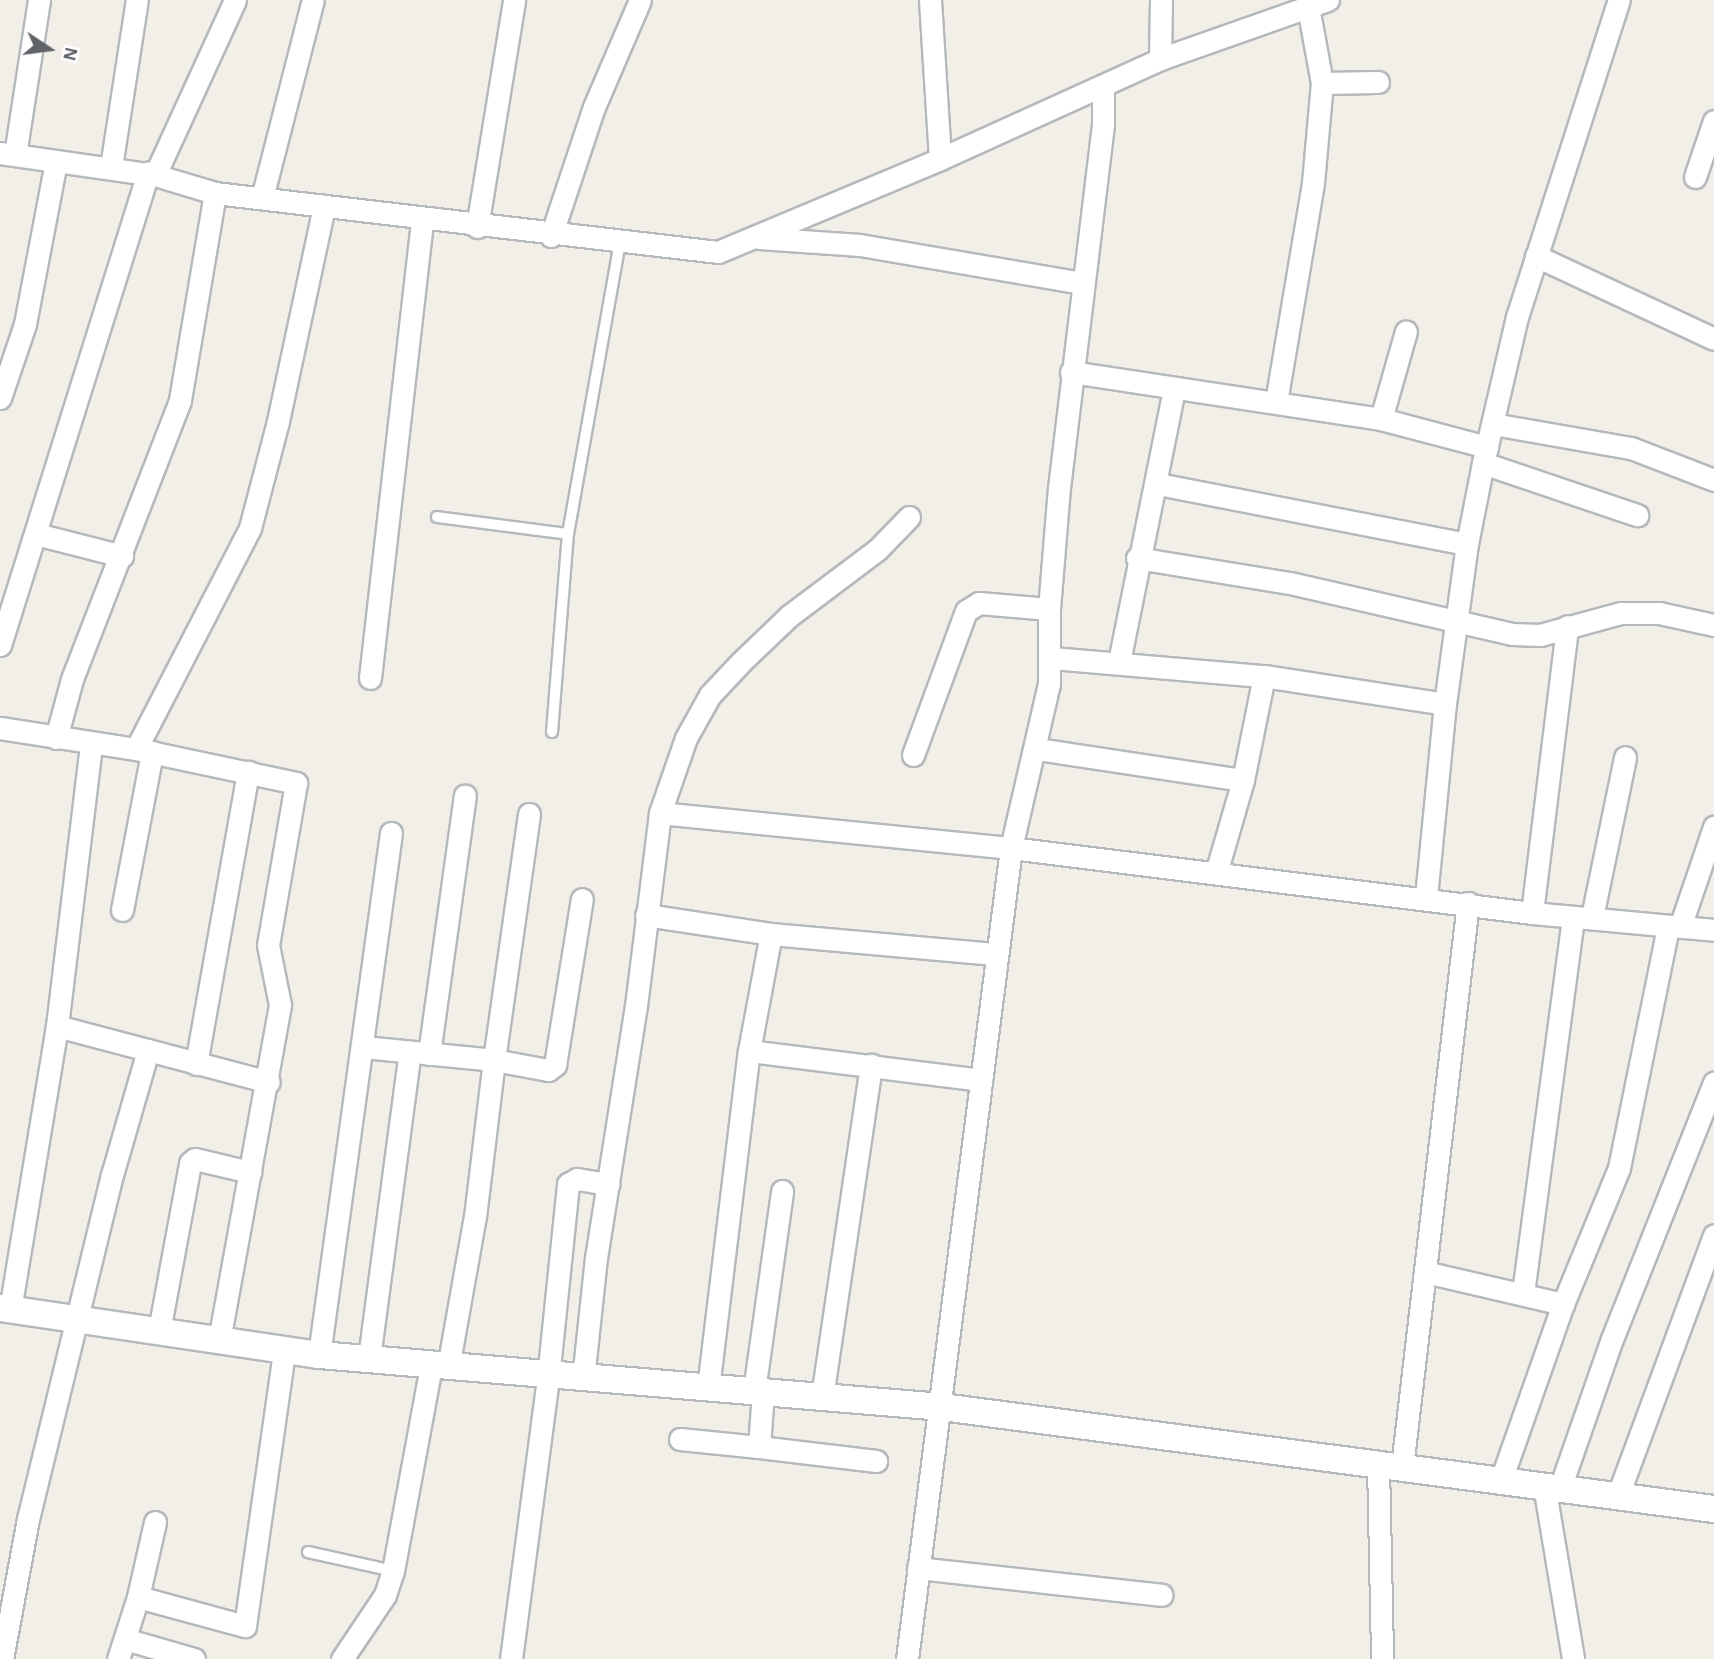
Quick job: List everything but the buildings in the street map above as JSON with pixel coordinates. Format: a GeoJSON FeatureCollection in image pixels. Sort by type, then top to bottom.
{"type":"FeatureCollection","features":[{"type":"Feature","properties":{"kind":"street"},"geometry":{"type":"LineString","coordinates":[[39,0],[8,154],[151,174],[215,193],[551,236],[718,251],[940,159],[1160,59],[1305,5],[1322,83],[1313,183],[1276,402]]}},
{"type":"Feature","properties":{"kind":"street"},"geometry":{"type":"LineString","coordinates":[[111,167],[137,0]]}},
{"type":"Feature","properties":{"kind":"street"},"geometry":{"type":"LineString","coordinates":[[0,645],[151,174],[235,0]]}},
{"type":"Feature","properties":{"kind":"street"},"geometry":{"type":"LineString","coordinates":[[262,198],[313,0]]}},
{"type":"Feature","properties":{"kind":"street"},"geometry":{"type":"LineString","coordinates":[[477,227],[514,0]]}},
{"type":"Feature","properties":{"kind":"street"},"geometry":{"type":"LineString","coordinates":[[551,236],[594,107],[640,0]]}},
{"type":"Feature","properties":{"kind":"street"},"geometry":{"type":"LineString","coordinates":[[930,0],[940,159]]}},
{"type":"Feature","properties":{"kind":"street"},"geometry":{"type":"LineString","coordinates":[[1160,59],[1161,0]]}},
{"type":"Feature","properties":{"kind":"street"},"geometry":{"type":"LineString","coordinates":[[1426,897],[1445,704],[1467,544],[1485,455],[1517,317],[1619,0]]}},
{"type":"Feature","properties":{"kind":"street"},"geometry":{"type":"LineString","coordinates":[[1322,83],[1378,82]]}},
{"type":"Feature","properties":{"kind":"street"},"geometry":{"type":"LineString","coordinates":[[907,1659],[942,1407],[1012,848],[1037,749],[1052,658],[1049,609],[1071,372],[1104,124],[1103,87]]}},
{"type":"Feature","properties":{"kind":"street"},"geometry":{"type":"LineString","coordinates":[[1695,177],[1714,121]]}},
{"type":"Feature","properties":{"kind":"street"},"geometry":{"type":"LineString","coordinates":[[0,398],[25,324],[56,162]]}},
{"type":"Feature","properties":{"kind":"street"},"geometry":{"type":"LineString","coordinates":[[56,737],[72,679],[122,556],[180,400],[215,193]]}},
{"type":"Feature","properties":{"kind":"street"},"geometry":{"type":"LineString","coordinates":[[122,910],[144,751],[187,642],[237,560],[250,527],[284,396],[324,206]]}},
{"type":"Feature","properties":{"kind":"street"},"geometry":{"type":"LineString","coordinates":[[370,677],[422,220]]}},
{"type":"Feature","properties":{"kind":"street"},"geometry":{"type":"LineString","coordinates":[[753,238],[860,245],[1083,283]]}},
{"type":"Feature","properties":{"kind":"street"},"geometry":{"type":"LineString","coordinates":[[1536,256],[1714,339]]}},
{"type":"Feature","properties":{"kind":"street"},"geometry":{"type":"LineString","coordinates":[[1381,419],[1406,331]]}},
{"type":"Feature","properties":{"kind":"street"},"geometry":{"type":"LineString","coordinates":[[1071,372],[1381,419],[1485,455],[1637,515]]}},
{"type":"Feature","properties":{"kind":"street"},"geometry":{"type":"LineString","coordinates":[[1119,662],[1136,558],[1158,484],[1156,475],[1174,388]]}},
{"type":"Feature","properties":{"kind":"street"},"geometry":{"type":"LineString","coordinates":[[1493,424],[1631,447],[1714,480]]}},
{"type":"Feature","properties":{"kind":"street"},"geometry":{"type":"LineString","coordinates":[[1158,484],[1467,544]]}},
{"type":"Feature","properties":{"kind":"street"},"geometry":{"type":"LineString","coordinates":[[583,1379],[660,813],[686,738],[710,695],[789,616],[877,550],[909,517]]}},
{"type":"Feature","properties":{"kind":"street"},"geometry":{"type":"LineString","coordinates":[[36,534],[122,556]]}},
{"type":"Feature","properties":{"kind":"street"},"geometry":{"type":"LineString","coordinates":[[1136,558],[1290,583],[1512,634],[1540,635],[1621,613],[1684,616],[1714,625]]}},
{"type":"Feature","properties":{"kind":"street"},"geometry":{"type":"LineString","coordinates":[[913,755],[966,611],[979,603],[1049,609]]}},
{"type":"Feature","properties":{"kind":"street"},"geometry":{"type":"LineString","coordinates":[[1532,913],[1567,626]]}},
{"type":"Feature","properties":{"kind":"street"},"geometry":{"type":"LineString","coordinates":[[1052,658],[1264,676],[1445,704]]}},
{"type":"Feature","properties":{"kind":"street"},"geometry":{"type":"LineString","coordinates":[[1216,873],[1243,780],[1264,676]]}},
{"type":"Feature","properties":{"kind":"street"},"geometry":{"type":"LineString","coordinates":[[0,728],[144,751],[296,783],[268,945],[280,1005],[269,1082],[219,1341]]}},
{"type":"Feature","properties":{"kind":"street"},"geometry":{"type":"LineString","coordinates":[[91,744],[57,1026],[5,1309],[319,1355],[548,1378],[942,1407],[1714,1509]]}},
{"type":"Feature","properties":{"kind":"street"},"geometry":{"type":"LineString","coordinates":[[1037,749],[1243,780]]}},
{"type":"Feature","properties":{"kind":"street"},"geometry":{"type":"LineString","coordinates":[[1523,1293],[1583,917],[1625,757]]}},
{"type":"Feature","properties":{"kind":"street"},"geometry":{"type":"LineString","coordinates":[[196,1064],[248,772]]}},
{"type":"Feature","properties":{"kind":"street"},"geometry":{"type":"LineString","coordinates":[[369,1358],[466,795]]}},
{"type":"Feature","properties":{"kind":"street"},"geometry":{"type":"LineString","coordinates":[[660,813],[1012,848],[1426,897],[1532,913],[1714,930]]}},
{"type":"Feature","properties":{"kind":"street"},"geometry":{"type":"LineString","coordinates":[[342,1659],[385,1595],[393,1572],[475,1216],[529,814]]}},
{"type":"Feature","properties":{"kind":"street"},"geometry":{"type":"LineString","coordinates":[[1501,1480],[1563,1304],[1619,1168],[1674,927],[1714,827]]}},
{"type":"Feature","properties":{"kind":"street"},"geometry":{"type":"LineString","coordinates":[[319,1355],[391,833]]}},
{"type":"Feature","properties":{"kind":"street"},"geometry":{"type":"LineString","coordinates":[[363,1047],[494,1060],[548,1070],[555,1065],[582,899]]}},
{"type":"Feature","properties":{"kind":"street"},"geometry":{"type":"LineString","coordinates":[[1382,1659],[1390,1465],[1426,1272],[1468,903]]}},
{"type":"Feature","properties":{"kind":"street"},"geometry":{"type":"LineString","coordinates":[[646,915],[771,934],[998,954]]}},
{"type":"Feature","properties":{"kind":"street"},"geometry":{"type":"LineString","coordinates":[[708,1388],[749,1051],[771,934]]}},
{"type":"Feature","properties":{"kind":"street"},"geometry":{"type":"LineString","coordinates":[[57,1026],[269,1082]]}},
{"type":"Feature","properties":{"kind":"street"},"geometry":{"type":"LineString","coordinates":[[2,1659],[28,1519],[148,1049]]}},
{"type":"Feature","properties":{"kind":"street"},"geometry":{"type":"LineString","coordinates":[[749,1051],[981,1080]]}},
{"type":"Feature","properties":{"kind":"street"},"geometry":{"type":"LineString","coordinates":[[822,1397],[872,1065]]}},
{"type":"Feature","properties":{"kind":"street"},"geometry":{"type":"LineString","coordinates":[[1573,1659],[1552,1486],[1714,1083]]}},
{"type":"Feature","properties":{"kind":"street"},"geometry":{"type":"LineString","coordinates":[[159,1331],[190,1163],[195,1159],[250,1172]]}},
{"type":"Feature","properties":{"kind":"street"},"geometry":{"type":"LineString","coordinates":[[511,1659],[548,1378],[568,1184],[577,1179],[609,1184]]}},
{"type":"Feature","properties":{"kind":"street"},"geometry":{"type":"LineString","coordinates":[[759,1447],[758,1392],[782,1191]]}},
{"type":"Feature","properties":{"kind":"street"},"geometry":{"type":"LineString","coordinates":[[1618,1495],[1714,1235]]}},
{"type":"Feature","properties":{"kind":"street"},"geometry":{"type":"LineString","coordinates":[[1426,1272],[1563,1304]]}},
{"type":"Feature","properties":{"kind":"street"},"geometry":{"type":"LineString","coordinates":[[138,1597],[245,1626],[284,1351]]}},
{"type":"Feature","properties":{"kind":"street"},"geometry":{"type":"LineString","coordinates":[[680,1438],[876,1461]]}},
{"type":"Feature","properties":{"kind":"street"},"geometry":{"type":"LineString","coordinates":[[155,1522],[138,1597],[122,1649],[194,1659]]}},
{"type":"Feature","properties":{"kind":"street"},"geometry":{"type":"LineString","coordinates":[[918,1568],[1162,1595]]}},
{"type":"Feature","properties":{"kind":"lane"},"geometry":{"type":"LineString","coordinates":[[552,732],[568,534],[620,243]]}},
{"type":"Feature","properties":{"kind":"lane"},"geometry":{"type":"LineString","coordinates":[[437,517],[568,534]]}},
{"type":"Feature","properties":{"kind":"lane"},"geometry":{"type":"LineString","coordinates":[[308,1552],[393,1572]]}}]}
